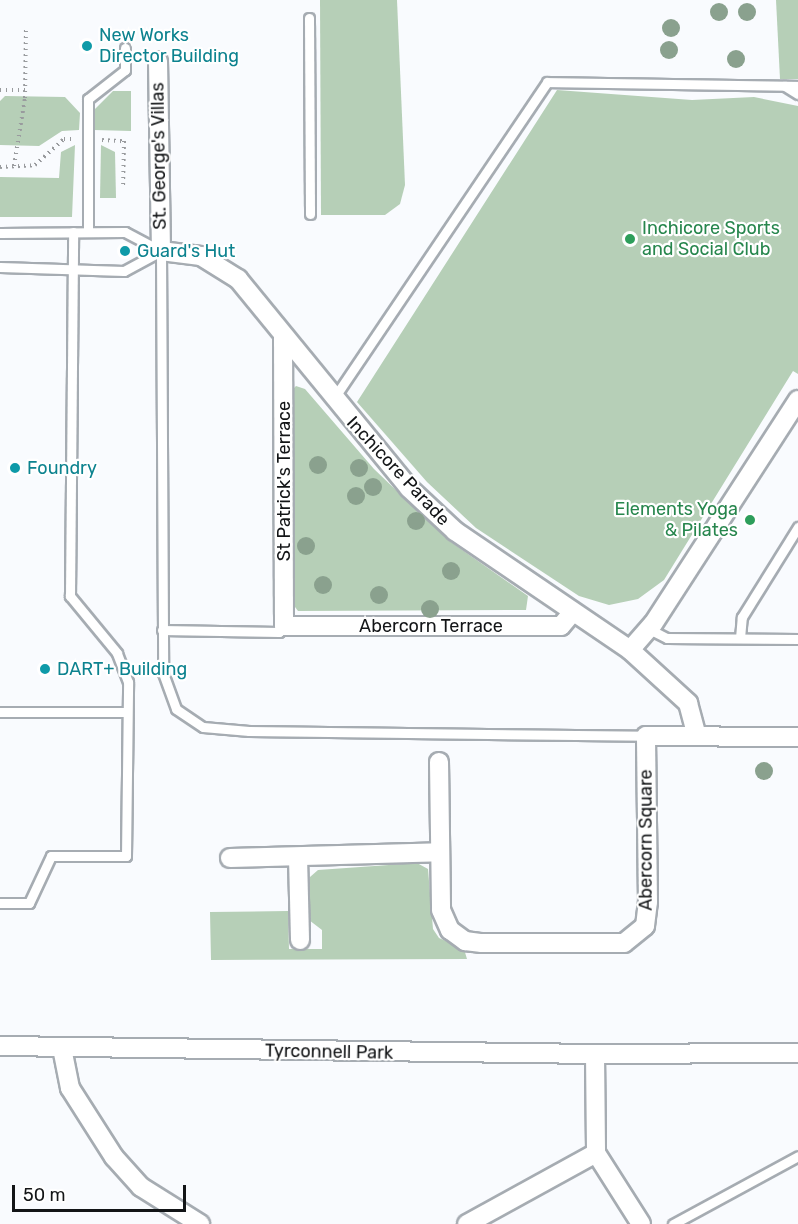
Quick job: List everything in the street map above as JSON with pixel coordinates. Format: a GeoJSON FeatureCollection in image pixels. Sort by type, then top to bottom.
{"type":"FeatureCollection","features":[{"type":"Feature","properties":{"kind":"street","name":"St. George's Villas"},"geometry":{"type":"LineString","coordinates":[[158,61],[161,251]]}},
{"type":"Feature","properties":{"kind":"street","name":"Inchicore Parade"},"geometry":{"type":"LineString","coordinates":[[161,251],[201,256],[238,279],[333,400],[386,463],[455,531],[572,613],[630,650],[688,703],[697,736]]}},
{"type":"Feature","properties":{"kind":"street","name":"St Patrick's Terrace"},"geometry":{"type":"LineString","coordinates":[[283,336],[284,626]]}},
{"type":"Feature","properties":{"kind":"street"},"geometry":{"type":"LineString","coordinates":[[630,650],[649,629],[798,400]]}},
{"type":"Feature","properties":{"kind":"street","name":"Abercorn Terrace"},"geometry":{"type":"LineString","coordinates":[[284,626],[561,626],[572,613]]}},
{"type":"Feature","properties":{"kind":"street"},"geometry":{"type":"LineString","coordinates":[[646,736],[798,737]]}},
{"type":"Feature","properties":{"kind":"street","name":"Abercorn Square"},"geometry":{"type":"LineString","coordinates":[[439,762],[441,910],[450,930],[465,941],[624,943],[636,938],[645,926],[648,902],[646,736]]}},
{"type":"Feature","properties":{"kind":"street"},"geometry":{"type":"LineString","coordinates":[[230,858],[440,852]]}},
{"type":"Feature","properties":{"kind":"street"},"geometry":{"type":"LineString","coordinates":[[298,857],[300,939]]}},
{"type":"Feature","properties":{"kind":"street","name":"Tyrconnell Park"},"geometry":{"type":"LineString","coordinates":[[0,1046],[596,1054],[798,1053]]}},
{"type":"Feature","properties":{"kind":"street"},"geometry":{"type":"LineString","coordinates":[[62,1048],[70,1088],[114,1157],[141,1187],[200,1224]]}},
{"type":"Feature","properties":{"kind":"street"},"geometry":{"type":"LineString","coordinates":[[596,1054],[596,1153],[641,1224]]}},
{"type":"Feature","properties":{"kind":"street"},"geometry":{"type":"LineString","coordinates":[[467,1224],[596,1153]]}},
{"type":"Feature","properties":{"kind":"lane"},"geometry":{"type":"LineString","coordinates":[[309,18],[310,214]]}},
{"type":"Feature","properties":{"kind":"lane"},"geometry":{"type":"LineString","coordinates":[[88,232],[88,99],[125,70],[125,48]]}},
{"type":"Feature","properties":{"kind":"lane"},"geometry":{"type":"LineString","coordinates":[[333,400],[547,82],[798,86]]}},
{"type":"Feature","properties":{"kind":"lane"},"geometry":{"type":"LineString","coordinates":[[785,86],[798,94]]}},
{"type":"Feature","properties":{"kind":"lane"},"geometry":{"type":"LineString","coordinates":[[0,903],[29,903],[51,856],[126,856],[128,682],[117,653],[70,596],[73,232]]}},
{"type":"Feature","properties":{"kind":"lane"},"geometry":{"type":"LineString","coordinates":[[3,234],[126,232],[161,251]]}},
{"type":"Feature","properties":{"kind":"lane"},"geometry":{"type":"LineString","coordinates":[[0,267],[124,271],[161,251]]}},
{"type":"Feature","properties":{"kind":"lane"},"geometry":{"type":"LineString","coordinates":[[161,251],[163,673],[176,709],[203,727],[646,736]]}},
{"type":"Feature","properties":{"kind":"lane"},"geometry":{"type":"LineString","coordinates":[[0,259],[15,268]]}},
{"type":"Feature","properties":{"kind":"lane"},"geometry":{"type":"LineString","coordinates":[[740,638],[742,617],[798,527]]}},
{"type":"Feature","properties":{"kind":"lane"},"geometry":{"type":"LineString","coordinates":[[162,630],[279,632],[284,626]]}},
{"type":"Feature","properties":{"kind":"lane"},"geometry":{"type":"LineString","coordinates":[[649,629],[667,638],[798,639]]}},
{"type":"Feature","properties":{"kind":"lane"},"geometry":{"type":"LineString","coordinates":[[0,712],[127,712]]}},
{"type":"Feature","properties":{"kind":"lane"},"geometry":{"type":"LineString","coordinates":[[674,1224],[798,1156]]}},
{"type":"Feature","properties":{"kind":"path"},"geometry":{"type":"LineString","coordinates":[[14,166],[25,90],[26,27]]}},
{"type":"Feature","properties":{"kind":"path"},"geometry":{"type":"LineString","coordinates":[[0,90],[25,90]]}},
{"type":"Feature","properties":{"kind":"green space"},"geometry":{"type":"Polygon","coordinates":[[[320,0],[397,0],[405,185],[400,204],[385,215],[321,215],[320,0]]]}},
{"type":"Feature","properties":{"kind":"green space"},"geometry":{"type":"Polygon","coordinates":[[[776,0],[798,0],[798,79],[780,79],[776,0]]]}},
{"type":"Feature","properties":{"kind":"green space","name":"Inchicore Sports and Social Club"},"geometry":{"type":"Polygon","coordinates":[[[557,90],[692,100],[754,97],[798,106],[798,374],[793,371],[664,580],[638,599],[609,605],[579,596],[476,528],[427,482],[357,402],[557,90]]]}},
{"type":"Feature","properties":{"kind":"green space"},"geometry":{"type":"Polygon","coordinates":[[[113,91],[131,91],[131,131],[94,130],[93,111],[113,91]]]}},
{"type":"Feature","properties":{"kind":"green space"},"geometry":{"type":"Polygon","coordinates":[[[5,96],[65,97],[80,113],[79,130],[62,131],[39,146],[0,145],[0,101],[5,96]]]}},
{"type":"Feature","properties":{"kind":"green space"},"geometry":{"type":"Polygon","coordinates":[[[75,145],[72,217],[0,217],[0,177],[59,178],[61,152],[75,145]]]}},
{"type":"Feature","properties":{"kind":"green space"},"geometry":{"type":"Polygon","coordinates":[[[101,145],[115,152],[116,198],[100,198],[101,145]]]}},
{"type":"Feature","properties":{"kind":"green space"},"geometry":{"type":"Polygon","coordinates":[[[296,386],[305,389],[374,469],[448,540],[528,596],[526,610],[298,611],[292,603],[290,392],[296,386]]]}},
{"type":"Feature","properties":{"kind":"green space"},"geometry":{"type":"Polygon","coordinates":[[[417,863],[428,869],[433,929],[439,938],[464,949],[467,959],[211,960],[210,912],[288,911],[289,949],[322,949],[322,930],[309,920],[310,877],[318,870],[417,863]]]}},
{"type":"Feature","properties":{"kind":"place","name":"New Works Director Building"},"geometry":{"type":"Point","coordinates":[87,46]}},
{"type":"Feature","properties":{"kind":"place","name":"Inchicore Sports and Social Club"},"geometry":{"type":"Point","coordinates":[630,239]}},
{"type":"Feature","properties":{"kind":"place","name":"Guard's Hut"},"geometry":{"type":"Point","coordinates":[125,251]}},
{"type":"Feature","properties":{"kind":"place","name":"Foundry"},"geometry":{"type":"Point","coordinates":[15,468]}},
{"type":"Feature","properties":{"kind":"place","name":"Elements Yoga & Pilates"},"geometry":{"type":"Point","coordinates":[750,520]}},
{"type":"Feature","properties":{"kind":"place","name":"DART+ Building"},"geometry":{"type":"Point","coordinates":[45,669]}}]}
